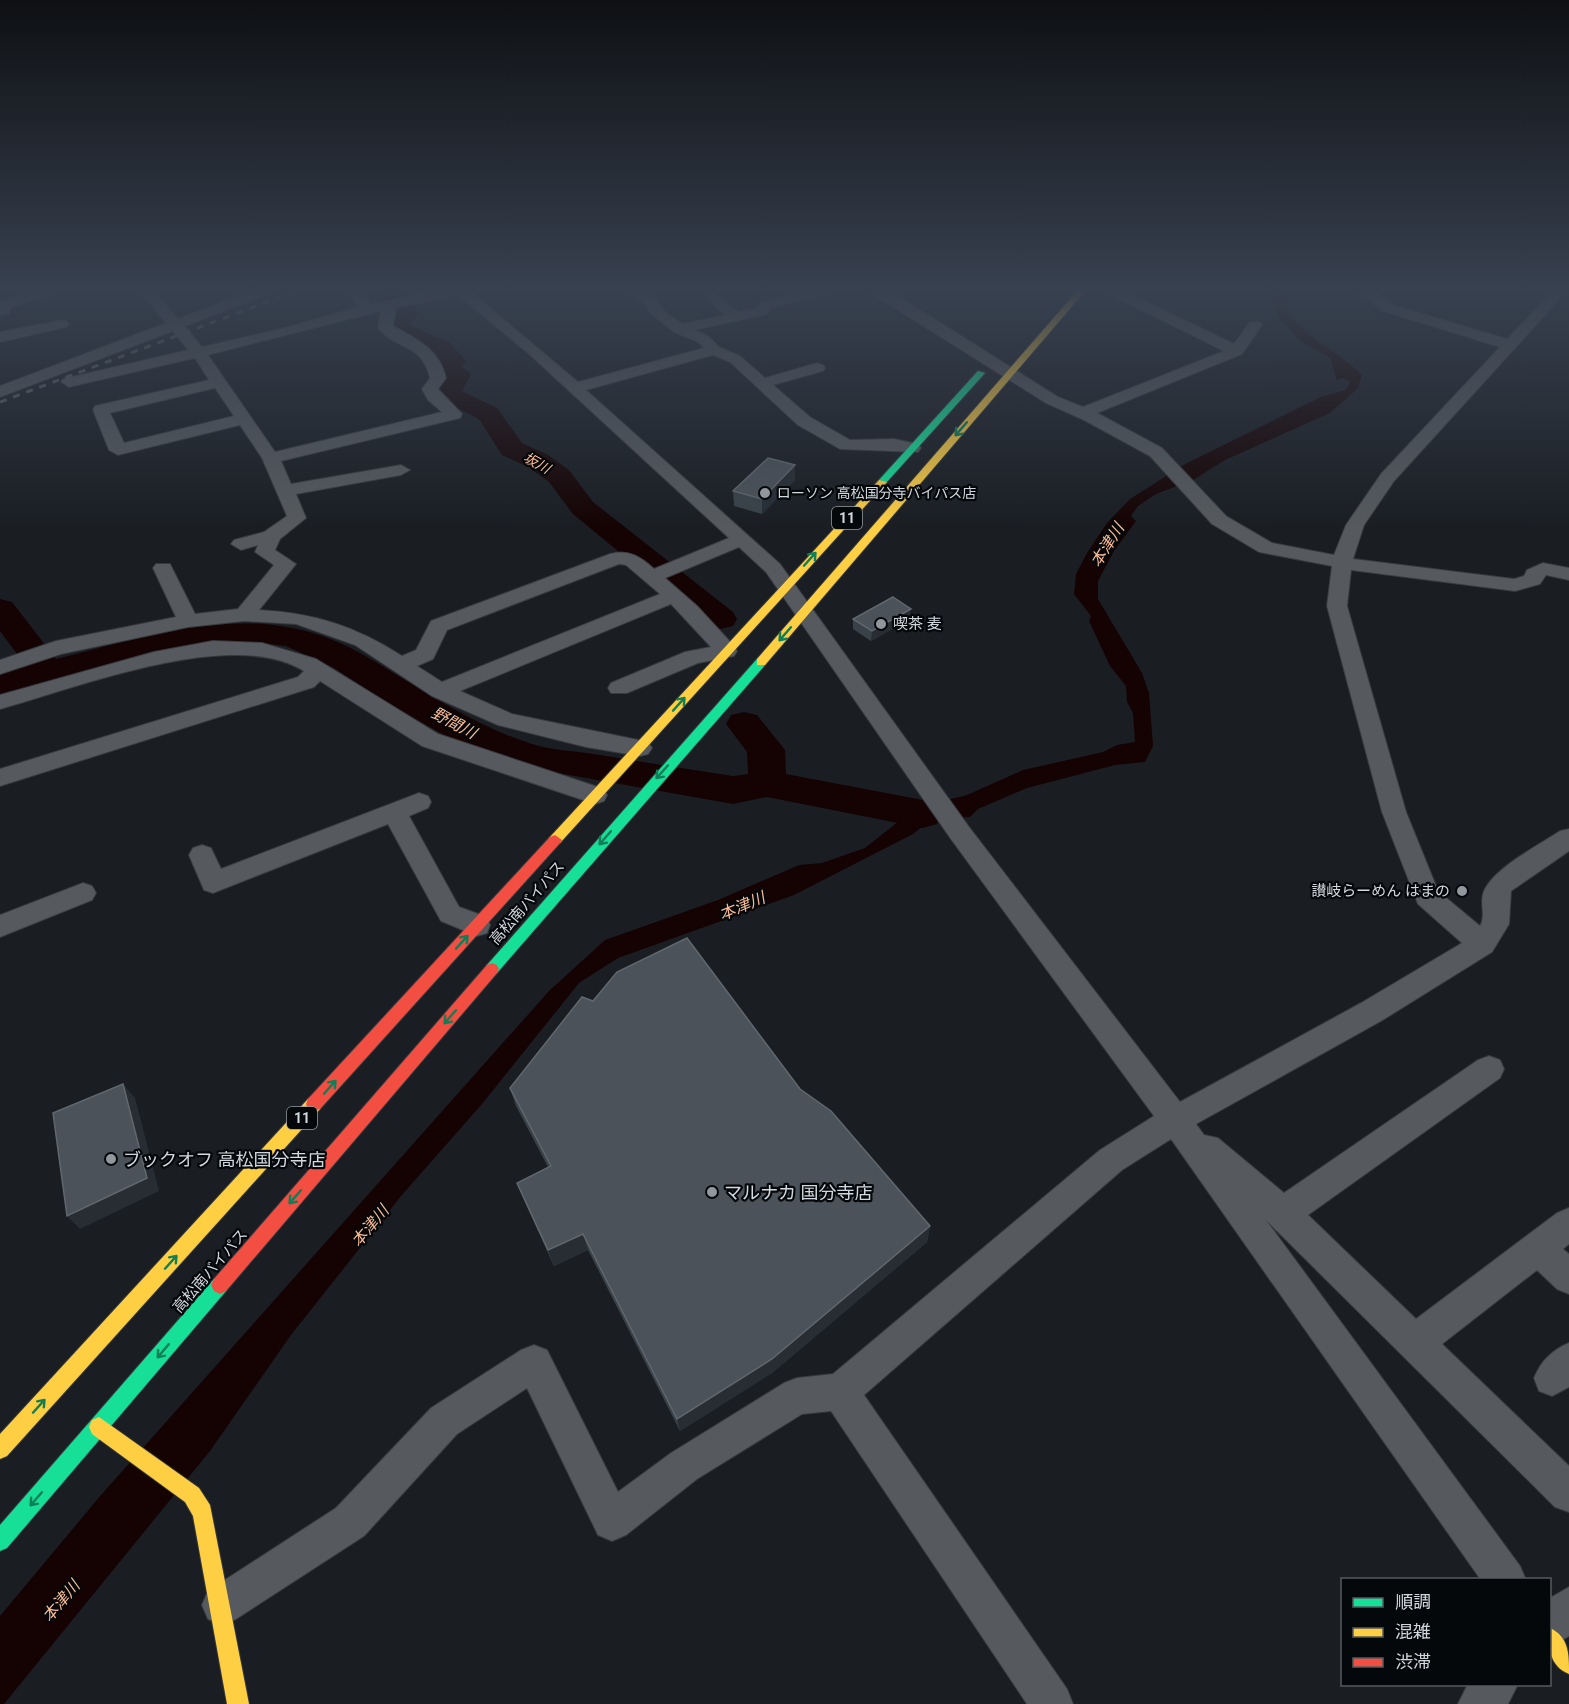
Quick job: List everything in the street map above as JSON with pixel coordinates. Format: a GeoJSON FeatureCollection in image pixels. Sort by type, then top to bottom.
{"type":"FeatureCollection","features":[{"type":"Feature","properties":{"kind":"main road","name":"高松南バイパス"},"geometry":{"type":"LineString","coordinates":[[0,1449],[984,370]]}},
{"type":"Feature","properties":{"kind":"main road","name":"高松南バイパス"},"geometry":{"type":"LineString","coordinates":[[0,1541],[643,794],[805,612],[1012,370]]}},
{"type":"Feature","properties":{"kind":"main road"},"geometry":{"type":"LineString","coordinates":[[99,1427],[192,1495],[203,1512],[222,1605],[238,1704]]}},
{"type":"Feature","properties":{"kind":"main road"},"geometry":{"type":"LineString","coordinates":[[1551,1640],[1569,1663]]}},
{"type":"Feature","properties":{"kind":"street"},"geometry":{"type":"LineString","coordinates":[[0,392],[58,370]]}},
{"type":"Feature","properties":{"kind":"street"},"geometry":{"type":"LineString","coordinates":[[69,382],[125,370]]}},
{"type":"Feature","properties":{"kind":"street"},"geometry":{"type":"LineString","coordinates":[[210,370],[271,458],[297,518],[271,536],[241,544]]}},
{"type":"Feature","properties":{"kind":"street"},"geometry":{"type":"LineString","coordinates":[[271,458],[454,414],[434,397],[430,389],[438,378],[437,370]]}},
{"type":"Feature","properties":{"kind":"street"},"geometry":{"type":"LineString","coordinates":[[553,370],[763,556],[787,585],[960,833],[1175,1120],[1505,1578]]}},
{"type":"Feature","properties":{"kind":"street"},"geometry":{"type":"LineString","coordinates":[[574,388],[642,370]]}},
{"type":"Feature","properties":{"kind":"street"},"geometry":{"type":"LineString","coordinates":[[747,370],[804,421],[829,433],[846,445],[894,444],[912,448]]}},
{"type":"Feature","properties":{"kind":"street"},"geometry":{"type":"LineString","coordinates":[[763,383],[812,370]]}},
{"type":"Feature","properties":{"kind":"street"},"geometry":{"type":"LineString","coordinates":[[1006,370],[1052,400],[1147,446],[1165,460],[1228,527],[1266,548],[1298,556],[1342,561],[1376,569],[1515,585],[1533,580],[1534,573],[1543,569],[1569,574]]}},
{"type":"Feature","properties":{"kind":"street"},"geometry":{"type":"LineString","coordinates":[[1082,413],[1191,370]]}},
{"type":"Feature","properties":{"kind":"street"},"geometry":{"type":"LineString","coordinates":[[1482,944],[1427,897],[1381,772],[1337,606],[1342,561],[1355,525],[1387,478],[1487,370]]}},
{"type":"Feature","properties":{"kind":"street"},"geometry":{"type":"LineString","coordinates":[[219,382],[101,410],[118,450],[244,419]]}},
{"type":"Feature","properties":{"kind":"street"},"geometry":{"type":"LineString","coordinates":[[285,491],[401,470]]}},
{"type":"Feature","properties":{"kind":"street"},"geometry":{"type":"LineString","coordinates":[[244,615],[286,564],[265,552],[271,536]]}},
{"type":"Feature","properties":{"kind":"street"},"geometry":{"type":"LineString","coordinates":[[661,574],[742,539]]}},
{"type":"Feature","properties":{"kind":"street"},"geometry":{"type":"LineString","coordinates":[[401,665],[425,654],[438,627],[617,558],[632,560],[661,574],[674,596],[726,651]]}},
{"type":"Feature","properties":{"kind":"street"},"geometry":{"type":"LineString","coordinates":[[163,568],[188,621]]}},
{"type":"Feature","properties":{"kind":"street"},"geometry":{"type":"LineString","coordinates":[[440,691],[674,596]]}},
{"type":"Feature","properties":{"kind":"street"},"geometry":{"type":"LineString","coordinates":[[0,668],[56,648],[188,621],[244,615],[298,618],[362,640],[440,691],[506,720],[586,739],[640,747]]}},
{"type":"Feature","properties":{"kind":"street"},"geometry":{"type":"LineString","coordinates":[[0,702],[154,659],[213,648],[262,650],[308,664],[430,740],[599,791]]}},
{"type":"Feature","properties":{"kind":"street"},"geometry":{"type":"LineString","coordinates":[[619,688],[693,657],[726,651]]}},
{"type":"Feature","properties":{"kind":"street"},"geometry":{"type":"LineString","coordinates":[[0,778],[306,682],[319,670]]}},
{"type":"Feature","properties":{"kind":"street"},"geometry":{"type":"LineString","coordinates":[[202,855],[213,883],[419,802]]}},
{"type":"Feature","properties":{"kind":"street"},"geometry":{"type":"LineString","coordinates":[[395,813],[450,914],[477,925]]}},
{"type":"Feature","properties":{"kind":"street"},"geometry":{"type":"LineString","coordinates":[[222,1605],[350,1522],[444,1421],[534,1363],[612,1521],[684,1466],[797,1396],[840,1392],[1111,1160],[1175,1120],[1371,1012],[1482,944],[1496,924],[1496,894],[1501,884],[1569,838]]}},
{"type":"Feature","properties":{"kind":"street"},"geometry":{"type":"LineString","coordinates":[[0,926],[83,893]]}},
{"type":"Feature","properties":{"kind":"street"},"geometry":{"type":"LineString","coordinates":[[1282,1213],[1489,1069]]}},
{"type":"Feature","properties":{"kind":"street"},"geometry":{"type":"LineString","coordinates":[[1175,1120],[1282,1213],[1569,1493]]}},
{"type":"Feature","properties":{"kind":"street"},"geometry":{"type":"LineString","coordinates":[[1414,1343],[1569,1224]]}},
{"type":"Feature","properties":{"kind":"street"},"geometry":{"type":"LineString","coordinates":[[1538,1248],[1569,1277]]}},
{"type":"Feature","properties":{"kind":"street"},"geometry":{"type":"LineString","coordinates":[[840,1392],[1052,1704]]}},
{"type":"Feature","properties":{"kind":"street"},"geometry":{"type":"LineString","coordinates":[[1551,1625],[1569,1607]]}},
{"type":"Feature","properties":{"kind":"street"},"geometry":{"type":"LineString","coordinates":[[1479,1704],[1495,1686]]}},
{"type":"Feature","properties":{"kind":"water","name":"本津川"},"geometry":{"type":"Polygon","coordinates":[[[1334,370],[1356,370],[1362,375],[1358,388],[1330,413],[1225,460],[1193,480],[1156,494],[1138,506],[1131,516],[1136,521],[1114,551],[1098,581],[1098,599],[1142,673],[1149,693],[1153,746],[1145,762],[1115,765],[1027,788],[978,809],[970,817],[931,820],[913,834],[794,895],[618,958],[579,983],[482,1104],[401,1196],[291,1335],[210,1451],[4,1704],[0,1704],[0,1616],[101,1495],[549,991],[605,940],[718,900],[799,865],[822,863],[865,848],[903,818],[904,806],[928,805],[967,795],[1023,770],[1103,752],[1117,745],[1135,742],[1133,713],[1127,702],[1126,686],[1110,666],[1089,621],[1091,616],[1074,594],[1076,574],[1087,553],[1107,523],[1130,499],[1185,464],[1323,396],[1346,390],[1350,382],[1343,378],[1337,380],[1334,370]]]}},
{"type":"Feature","properties":{"kind":"building"},"geometry":{"type":"Polygon","coordinates":[[[768,458],[795,465],[762,499],[733,491],[768,458]]]}},
{"type":"Feature","properties":{"kind":"building"},"geometry":{"type":"Polygon","coordinates":[[[893,597],[911,609],[872,631],[853,619],[893,597]]]}},
{"type":"Feature","properties":{"kind":"building","name":"マルナカ 国分寺店"},"geometry":{"type":"Polygon","coordinates":[[[687,938],[800,1089],[831,1111],[930,1226],[772,1359],[677,1419],[583,1234],[548,1250],[517,1183],[551,1166],[510,1088],[582,997],[593,1001],[617,972],[687,938]]]}},
{"type":"Feature","properties":{"kind":"building","name":"ブックオフ 高松国分寺店"},"geometry":{"type":"Polygon","coordinates":[[[123,1084],[147,1178],[67,1216],[53,1113],[123,1084]]]}},
{"type":"Feature","properties":{"kind":"waterway","name":"坂川"},"geometry":{"type":"LineString","coordinates":[[449,370],[458,374],[451,388],[444,392],[488,414],[512,449],[538,461],[559,476],[583,508],[721,619]]}},
{"type":"Feature","properties":{"kind":"waterway"},"geometry":{"type":"LineString","coordinates":[[0,609],[47,670]]}},
{"type":"Feature","properties":{"kind":"waterway","name":"野間川"},"geometry":{"type":"LineString","coordinates":[[0,684],[186,637],[253,632],[293,637],[346,660],[402,696],[464,730],[526,756],[733,790],[767,784]]}},
{"type":"Feature","properties":{"kind":"waterway","name":"坂川"},"geometry":{"type":"LineString","coordinates":[[744,724],[766,750],[767,784]]}},
{"type":"Feature","properties":{"kind":"waterway","name":"野間川"},"geometry":{"type":"LineString","coordinates":[[767,784],[923,814]]}},
{"type":"Feature","properties":{"kind":"railway"},"geometry":{"type":"LineString","coordinates":[[0,402],[87,370]]}},
{"type":"Feature","properties":{"kind":"traffic: fast"},"geometry":{"type":"LineString","coordinates":[[882,482],[981,373]]}},
{"type":"Feature","properties":{"kind":"traffic: fast"},"geometry":{"type":"LineString","coordinates":[[492,969],[761,662]]}},
{"type":"Feature","properties":{"kind":"traffic: fast"},"geometry":{"type":"LineString","coordinates":[[0,1541],[220,1285]]}},
{"type":"Feature","properties":{"kind":"traffic: slow"},"geometry":{"type":"LineString","coordinates":[[761,662],[1013,370]]}},
{"type":"Feature","properties":{"kind":"traffic: slow"},"geometry":{"type":"LineString","coordinates":[[555,840],[882,482]]}},
{"type":"Feature","properties":{"kind":"traffic: slow"},"geometry":{"type":"LineString","coordinates":[[0,1449],[314,1104]]}},
{"type":"Feature","properties":{"kind":"traffic: slow"},"geometry":{"type":"LineString","coordinates":[[99,1427],[192,1495],[203,1512],[238,1704]]}},
{"type":"Feature","properties":{"kind":"traffic: slow"},"geometry":{"type":"LineString","coordinates":[[1551,1640],[1569,1663]]}},
{"type":"Feature","properties":{"kind":"traffic: jam"},"geometry":{"type":"LineString","coordinates":[[314,1104],[555,840]]}},
{"type":"Feature","properties":{"kind":"traffic: jam"},"geometry":{"type":"LineString","coordinates":[[220,1285],[492,969]]}},
{"type":"Feature","properties":{"kind":"place","name":"ローソン 高松国分寺バイパス店"},"geometry":{"type":"Point","coordinates":[765,493]}},
{"type":"Feature","properties":{"kind":"place","name":"喫茶 麦"},"geometry":{"type":"Point","coordinates":[881,624]}},
{"type":"Feature","properties":{"kind":"place","name":"讃岐らーめん はまの"},"geometry":{"type":"Point","coordinates":[1462,891]}},
{"type":"Feature","properties":{"kind":"place","name":"ブックオフ 高松国分寺店"},"geometry":{"type":"Point","coordinates":[111,1159]}},
{"type":"Feature","properties":{"kind":"place","name":"マルナカ 国分寺店"},"geometry":{"type":"Point","coordinates":[712,1192]}}]}
